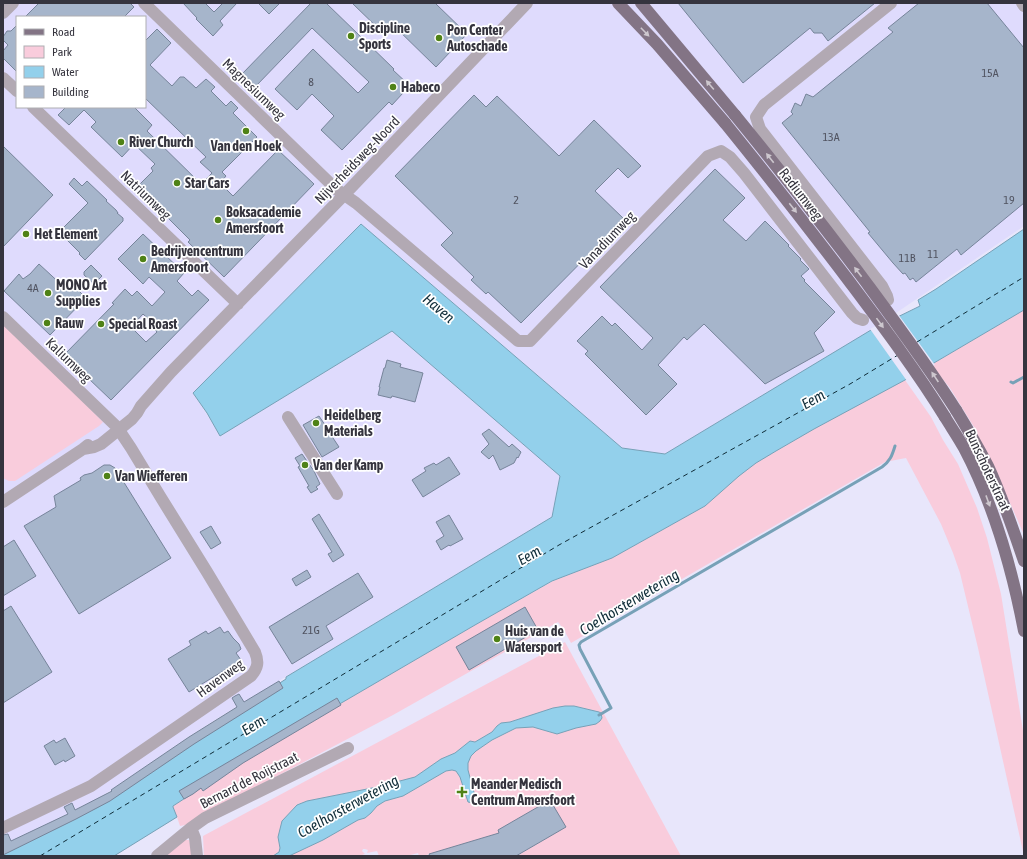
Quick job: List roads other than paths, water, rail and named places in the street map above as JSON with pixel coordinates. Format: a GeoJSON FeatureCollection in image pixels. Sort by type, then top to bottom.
{"type":"FeatureCollection","features":[{"type":"Feature","properties":{"kind":"main road","name":"Radiumweg"},"geometry":{"type":"LineString","coordinates":[[618,3],[657,44],[725,123],[819,242],[916,372],[945,417]]}},
{"type":"Feature","properties":{"kind":"main road","name":"Radiumweg"},"geometry":{"type":"LineString","coordinates":[[641,3],[802,198],[883,305],[956,410]]}},
{"type":"Feature","properties":{"kind":"main road","name":"Bunschoterstraat"},"geometry":{"type":"LineString","coordinates":[[956,410],[972,436],[988,467],[1024,561]]}},
{"type":"Feature","properties":{"kind":"main road","name":"Bunschoterstraat"},"geometry":{"type":"LineString","coordinates":[[945,417],[964,448],[983,488],[1003,542],[1018,596],[1024,631]]}},
{"type":"Feature","properties":{"kind":"street"},"geometry":{"type":"LineString","coordinates":[[3,13],[13,3]]}},
{"type":"Feature","properties":{"kind":"street","name":"Magnesiumweg"},"geometry":{"type":"LineString","coordinates":[[144,3],[336,189],[344,195]]}},
{"type":"Feature","properties":{"kind":"street","name":"Nijverheidsweg-Noord"},"geometry":{"type":"LineString","coordinates":[[4,500],[83,449],[94,438],[117,427],[132,409],[141,406],[171,372],[344,195],[527,3]]}},
{"type":"Feature","properties":{"kind":"street"},"geometry":{"type":"LineString","coordinates":[[888,300],[882,286],[760,129],[756,118],[764,105],[891,3]]}},
{"type":"Feature","properties":{"kind":"street"},"geometry":{"type":"LineString","coordinates":[[3,78],[16,90]]}},
{"type":"Feature","properties":{"kind":"street","name":"Natriumweg"},"geometry":{"type":"LineString","coordinates":[[34,108],[238,304]]}},
{"type":"Feature","properties":{"kind":"street","name":"Vanadiumweg"},"geometry":{"type":"LineString","coordinates":[[344,195],[356,203],[518,341],[530,341],[708,156],[721,151],[730,157],[744,172],[852,312],[857,318],[863,320]]}},
{"type":"Feature","properties":{"kind":"street","name":"Kaliumweg"},"geometry":{"type":"LineString","coordinates":[[3,317],[117,427]]}},
{"type":"Feature","properties":{"kind":"street"},"geometry":{"type":"LineString","coordinates":[[288,417],[337,494]]}},
{"type":"Feature","properties":{"kind":"street","name":"Havenweg"},"geometry":{"type":"LineString","coordinates":[[3,828],[90,786],[251,676],[256,671],[258,666],[255,652],[132,448],[117,427]]}},
{"type":"Feature","properties":{"kind":"street","name":"Bernard de Roijstraat"},"geometry":{"type":"LineString","coordinates":[[157,856],[205,818],[348,748]]}},
{"type":"Feature","properties":{"kind":"street"},"geometry":{"type":"LineString","coordinates":[[191,828],[195,838],[197,856]]}},
{"type":"Feature","properties":{"kind":"water"},"geometry":{"type":"Polygon","coordinates":[[[361,224],[622,448],[665,454],[871,330],[920,306],[918,300],[1024,229],[1024,310],[905,380],[814,429],[756,463],[705,506],[612,558],[552,581],[247,758],[173,806],[177,817],[114,856],[3,856],[3,846],[37,831],[110,793],[286,679],[286,677],[552,517],[560,476],[392,331],[220,436],[207,413],[193,393],[361,224]]]}},
{"type":"Feature","properties":{"kind":"water"},"geometry":{"type":"Polygon","coordinates":[[[565,706],[574,706],[601,713],[602,718],[596,724],[557,734],[533,727],[516,728],[492,740],[476,751],[471,756],[468,763],[468,770],[475,796],[473,803],[468,802],[460,777],[456,771],[446,771],[403,796],[385,801],[377,806],[365,818],[358,820],[323,840],[289,856],[273,856],[279,852],[280,848],[278,837],[282,821],[297,805],[307,801],[377,787],[415,777],[441,759],[455,753],[470,741],[475,742],[492,732],[501,723],[510,722],[553,708],[565,706]]]}},
{"type":"Feature","properties":{"kind":"waterway","name":"Coelhorsterwetering"},"geometry":{"type":"LineString","coordinates":[[1011,382],[1013,383],[1024,377]]}},
{"type":"Feature","properties":{"kind":"waterway","name":"Coelhorsterwetering"},"geometry":{"type":"LineString","coordinates":[[599,715],[611,708],[580,649],[579,645],[581,642],[882,467],[887,463],[895,446]]}},
{"type":"Feature","properties":{"kind":"place","name":"Discipline Sports"},"geometry":{"type":"Point","coordinates":[351,36]}},
{"type":"Feature","properties":{"kind":"place","name":"Pon Center Autoschade"},"geometry":{"type":"Point","coordinates":[439,38]}},
{"type":"Feature","properties":{"kind":"place","name":"Habeco"},"geometry":{"type":"Point","coordinates":[393,87]}},
{"type":"Feature","properties":{"kind":"place","name":"Van den Hoek"},"geometry":{"type":"Point","coordinates":[246,131]}},
{"type":"Feature","properties":{"kind":"place","name":"River Church"},"geometry":{"type":"Point","coordinates":[121,142]}},
{"type":"Feature","properties":{"kind":"place","name":"Star Cars"},"geometry":{"type":"Point","coordinates":[177,183]}},
{"type":"Feature","properties":{"kind":"place","name":"Boksacademie Amersfoort"},"geometry":{"type":"Point","coordinates":[218,220]}},
{"type":"Feature","properties":{"kind":"place","name":"Het Element"},"geometry":{"type":"Point","coordinates":[26,234]}},
{"type":"Feature","properties":{"kind":"place","name":"Bedrijvencentrum Amersfoort"},"geometry":{"type":"Point","coordinates":[143,259]}},
{"type":"Feature","properties":{"kind":"place","name":"MONO Art Supplies"},"geometry":{"type":"Point","coordinates":[48,293]}},
{"type":"Feature","properties":{"kind":"place","name":"Rauw"},"geometry":{"type":"Point","coordinates":[47,323]}},
{"type":"Feature","properties":{"kind":"place","name":"Special Roast"},"geometry":{"type":"Point","coordinates":[101,324]}},
{"type":"Feature","properties":{"kind":"place","name":"Heidelberg Materials"},"geometry":{"type":"Point","coordinates":[316,423]}},
{"type":"Feature","properties":{"kind":"place","name":"Van der Kamp"},"geometry":{"type":"Point","coordinates":[305,465]}},
{"type":"Feature","properties":{"kind":"place","name":"Van Wiefferen"},"geometry":{"type":"Point","coordinates":[107,476]}},
{"type":"Feature","properties":{"kind":"place","name":"Huis van de Watersport"},"geometry":{"type":"Point","coordinates":[497,639]}},
{"type":"Feature","properties":{"kind":"place","name":"Meander Medisch Centrum Amersfoort"},"geometry":{"type":"Point","coordinates":[462,792]}},
{"type":"Feature","properties":{"kind":"water label","name":"Haven"},"geometry":{"type":"Point","coordinates":[439,308]}},
{"type":"Feature","properties":{"kind":"water label","name":"Eem"},"geometry":{"type":"Point","coordinates":[813,399]}},
{"type":"Feature","properties":{"kind":"water label","name":"Eem"},"geometry":{"type":"Point","coordinates":[529,555]}},
{"type":"Feature","properties":{"kind":"water label","name":"Eem"},"geometry":{"type":"Point","coordinates":[253,725]}}]}
